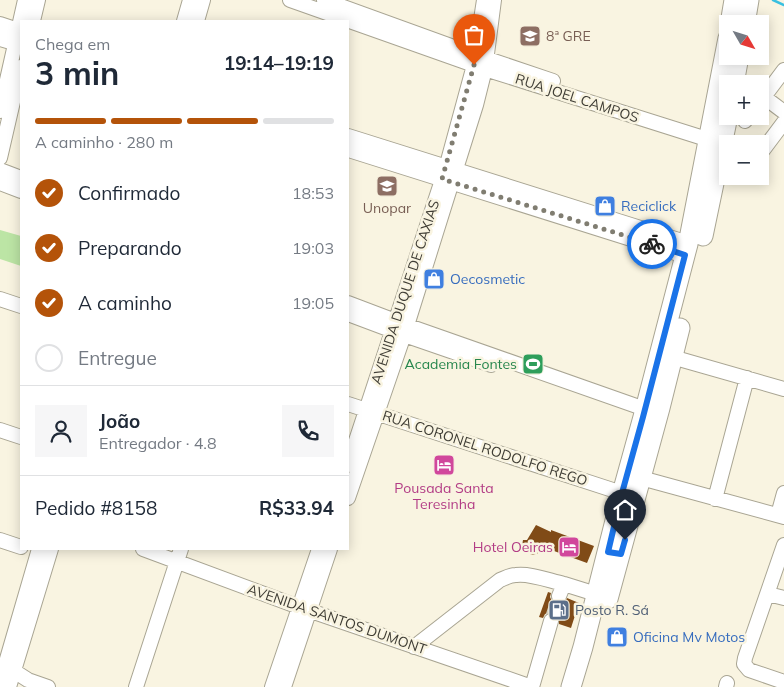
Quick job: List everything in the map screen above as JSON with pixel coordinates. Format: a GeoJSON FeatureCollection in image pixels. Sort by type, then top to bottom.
{"type":"FeatureCollection","features":[{"type":"Feature","properties":{"kind":"highway"},"geometry":{"type":"LineString","coordinates":[[732,15],[734,0]]}},
{"type":"Feature","properties":{"kind":"highway"},"geometry":{"type":"LineString","coordinates":[[746,15],[749,0]]}},
{"type":"Feature","properties":{"kind":"highway"},"geometry":{"type":"LineString","coordinates":[[571,687],[596,594],[614,553],[641,478],[699,253],[725,65]]}},
{"type":"Feature","properties":{"kind":"highway"},"geometry":{"type":"LineString","coordinates":[[584,687],[614,553],[622,493],[716,139],[733,125]]}},
{"type":"Feature","properties":{"kind":"main road"},"geometry":{"type":"LineString","coordinates":[[0,25],[15,38]]}},
{"type":"Feature","properties":{"kind":"main road"},"geometry":{"type":"LineString","coordinates":[[349,137],[449,175]]}},
{"type":"Feature","properties":{"kind":"main road"},"geometry":{"type":"LineString","coordinates":[[349,149],[449,175],[687,249]]}},
{"type":"Feature","properties":{"kind":"street"},"geometry":{"type":"LineString","coordinates":[[0,111],[25,0]]}},
{"type":"Feature","properties":{"kind":"street"},"geometry":{"type":"LineString","coordinates":[[33,20],[38,0]]}},
{"type":"Feature","properties":{"kind":"street"},"geometry":{"type":"LineString","coordinates":[[184,20],[190,0]]}},
{"type":"Feature","properties":{"kind":"street"},"geometry":{"type":"LineString","coordinates":[[198,20],[203,0]]}},
{"type":"Feature","properties":{"kind":"street","name":"RUA JOEL CAMPOS"},"geometry":{"type":"LineString","coordinates":[[290,0],[332,8],[481,62],[716,139]]}},
{"type":"Feature","properties":{"kind":"street","name":"AVENIDA DUQUE DE CAXIAS"},"geometry":{"type":"LineString","coordinates":[[349,494],[372,412],[399,328],[449,175],[476,105],[481,62],[484,0]]}},
{"type":"Feature","properties":{"kind":"street","name":"AVENIDA DUQUE DE CAXIAS"},"geometry":{"type":"LineString","coordinates":[[481,62],[494,0]]}},
{"type":"Feature","properties":{"kind":"street"},"geometry":{"type":"LineString","coordinates":[[769,89],[784,70]]}},
{"type":"Feature","properties":{"kind":"street"},"geometry":{"type":"LineString","coordinates":[[0,158],[20,71]]}},
{"type":"Feature","properties":{"kind":"street"},"geometry":{"type":"LineString","coordinates":[[769,101],[784,112]]}},
{"type":"Feature","properties":{"kind":"street"},"geometry":{"type":"LineString","coordinates":[[769,142],[784,122]]}},
{"type":"Feature","properties":{"kind":"street"},"geometry":{"type":"LineString","coordinates":[[0,170],[20,178]]}},
{"type":"Feature","properties":{"kind":"street"},"geometry":{"type":"LineString","coordinates":[[0,182],[20,191]]}},
{"type":"Feature","properties":{"kind":"street"},"geometry":{"type":"LineString","coordinates":[[0,299],[20,306]]}},
{"type":"Feature","properties":{"kind":"street"},"geometry":{"type":"LineString","coordinates":[[349,303],[399,328]]}},
{"type":"Feature","properties":{"kind":"street"},"geometry":{"type":"LineString","coordinates":[[349,314],[399,328],[644,413]]}},
{"type":"Feature","properties":{"kind":"street"},"geometry":{"type":"LineString","coordinates":[[672,357],[784,389]]}},
{"type":"Feature","properties":{"kind":"street"},"geometry":{"type":"LineString","coordinates":[[715,499],[747,378]]}},
{"type":"Feature","properties":{"kind":"street","name":"RUA CORONEL RODOLFO REGO"},"geometry":{"type":"LineString","coordinates":[[349,404],[622,493]]}},
{"type":"Feature","properties":{"kind":"street","name":"AVENIDA DUQUE DE CAXIAS"},"geometry":{"type":"LineString","coordinates":[[349,463],[372,412]]}},
{"type":"Feature","properties":{"kind":"street"},"geometry":{"type":"LineString","coordinates":[[0,430],[20,437]]}},
{"type":"Feature","properties":{"kind":"street"},"geometry":{"type":"LineString","coordinates":[[641,478],[781,516],[784,493]]}},
{"type":"Feature","properties":{"kind":"street"},"geometry":{"type":"LineString","coordinates":[[0,540],[20,547]]}},
{"type":"Feature","properties":{"kind":"street"},"geometry":{"type":"LineString","coordinates":[[784,545],[744,664],[749,670],[784,682]]}},
{"type":"Feature","properties":{"kind":"street","name":"AVENIDA SANTOS DUMONT"},"geometry":{"type":"LineString","coordinates":[[150,550],[179,555],[304,609],[532,687]]}},
{"type":"Feature","properties":{"kind":"street"},"geometry":{"type":"LineString","coordinates":[[284,687],[319,550]]}},
{"type":"Feature","properties":{"kind":"street"},"geometry":{"type":"LineString","coordinates":[[272,687],[330,550]]}},
{"type":"Feature","properties":{"kind":"street"},"geometry":{"type":"LineString","coordinates":[[40,551],[5,677],[28,680],[48,687]]}},
{"type":"Feature","properties":{"kind":"street"},"geometry":{"type":"LineString","coordinates":[[136,687],[179,555]]}},
{"type":"Feature","properties":{"kind":"street"},"geometry":{"type":"LineString","coordinates":[[414,647],[500,580],[509,576],[524,575],[561,590],[596,594]]}},
{"type":"Feature","properties":{"kind":"street"},"geometry":{"type":"LineString","coordinates":[[768,594],[784,598]]}},
{"type":"Feature","properties":{"kind":"street"},"geometry":{"type":"LineString","coordinates":[[532,687],[551,621]]}},
{"type":"Feature","properties":{"kind":"green space"},"geometry":{"type":"Polygon","coordinates":[[[0,230],[20,236],[20,266],[0,259],[0,230]]]}},
{"type":"Feature","properties":{"kind":"building","name":"Hotel Oeiras"},"geometry":{"type":"Polygon","coordinates":[[[536,525],[594,546],[587,563],[543,547],[541,552],[533,555],[521,551],[523,540],[527,540],[536,525]]]}},
{"type":"Feature","properties":{"kind":"building","name":"Posto R. Sá"},"geometry":{"type":"Polygon","coordinates":[[[548,592],[551,593],[550,597],[556,604],[564,603],[567,598],[579,603],[571,628],[559,624],[558,615],[554,613],[545,614],[543,618],[539,617],[548,592]]]}},
{"type":"Feature","properties":{"kind":"waterway"},"geometry":{"type":"LineString","coordinates":[[773,0],[784,5]]}},
{"type":"Feature","properties":{"kind":"tunnel"},"geometry":{"type":"LineString","coordinates":[[551,621],[559,596]]}},
{"type":"Feature","properties":{"kind":"way so far"},"geometry":{"type":"LineString","coordinates":[[474,65],[442,179],[652,244]]}},
{"type":"Feature","properties":{"kind":"place","name":"8ª GRE"},"geometry":{"type":"Point","coordinates":[530,36]}},
{"type":"Feature","properties":{"kind":"place","name":"Unopar"},"geometry":{"type":"Point","coordinates":[387,186]}},
{"type":"Feature","properties":{"kind":"place","name":"Reciclick"},"geometry":{"type":"Point","coordinates":[605,206]}},
{"type":"Feature","properties":{"kind":"place","name":"Oecosmetic"},"geometry":{"type":"Point","coordinates":[434,279]}},
{"type":"Feature","properties":{"kind":"place","name":"Academia Fontes"},"geometry":{"type":"Point","coordinates":[533,364]}},
{"type":"Feature","properties":{"kind":"place","name":"Pousada Santa Teresinha"},"geometry":{"type":"Point","coordinates":[444,465]}},
{"type":"Feature","properties":{"kind":"place","name":"Hotel Oeiras"},"geometry":{"type":"Point","coordinates":[569,547]}},
{"type":"Feature","properties":{"kind":"place","name":"Posto R. Sá"},"geometry":{"type":"Point","coordinates":[559,610]}},
{"type":"Feature","properties":{"kind":"place","name":"Oficina Mv Motos"},"geometry":{"type":"Point","coordinates":[617,637]}},
{"type":"Feature","properties":{"kind":"route"},"geometry":{"type":"LineString","coordinates":[[625,540],[621,554],[608,552],[685,255],[652,244]]}}]}
